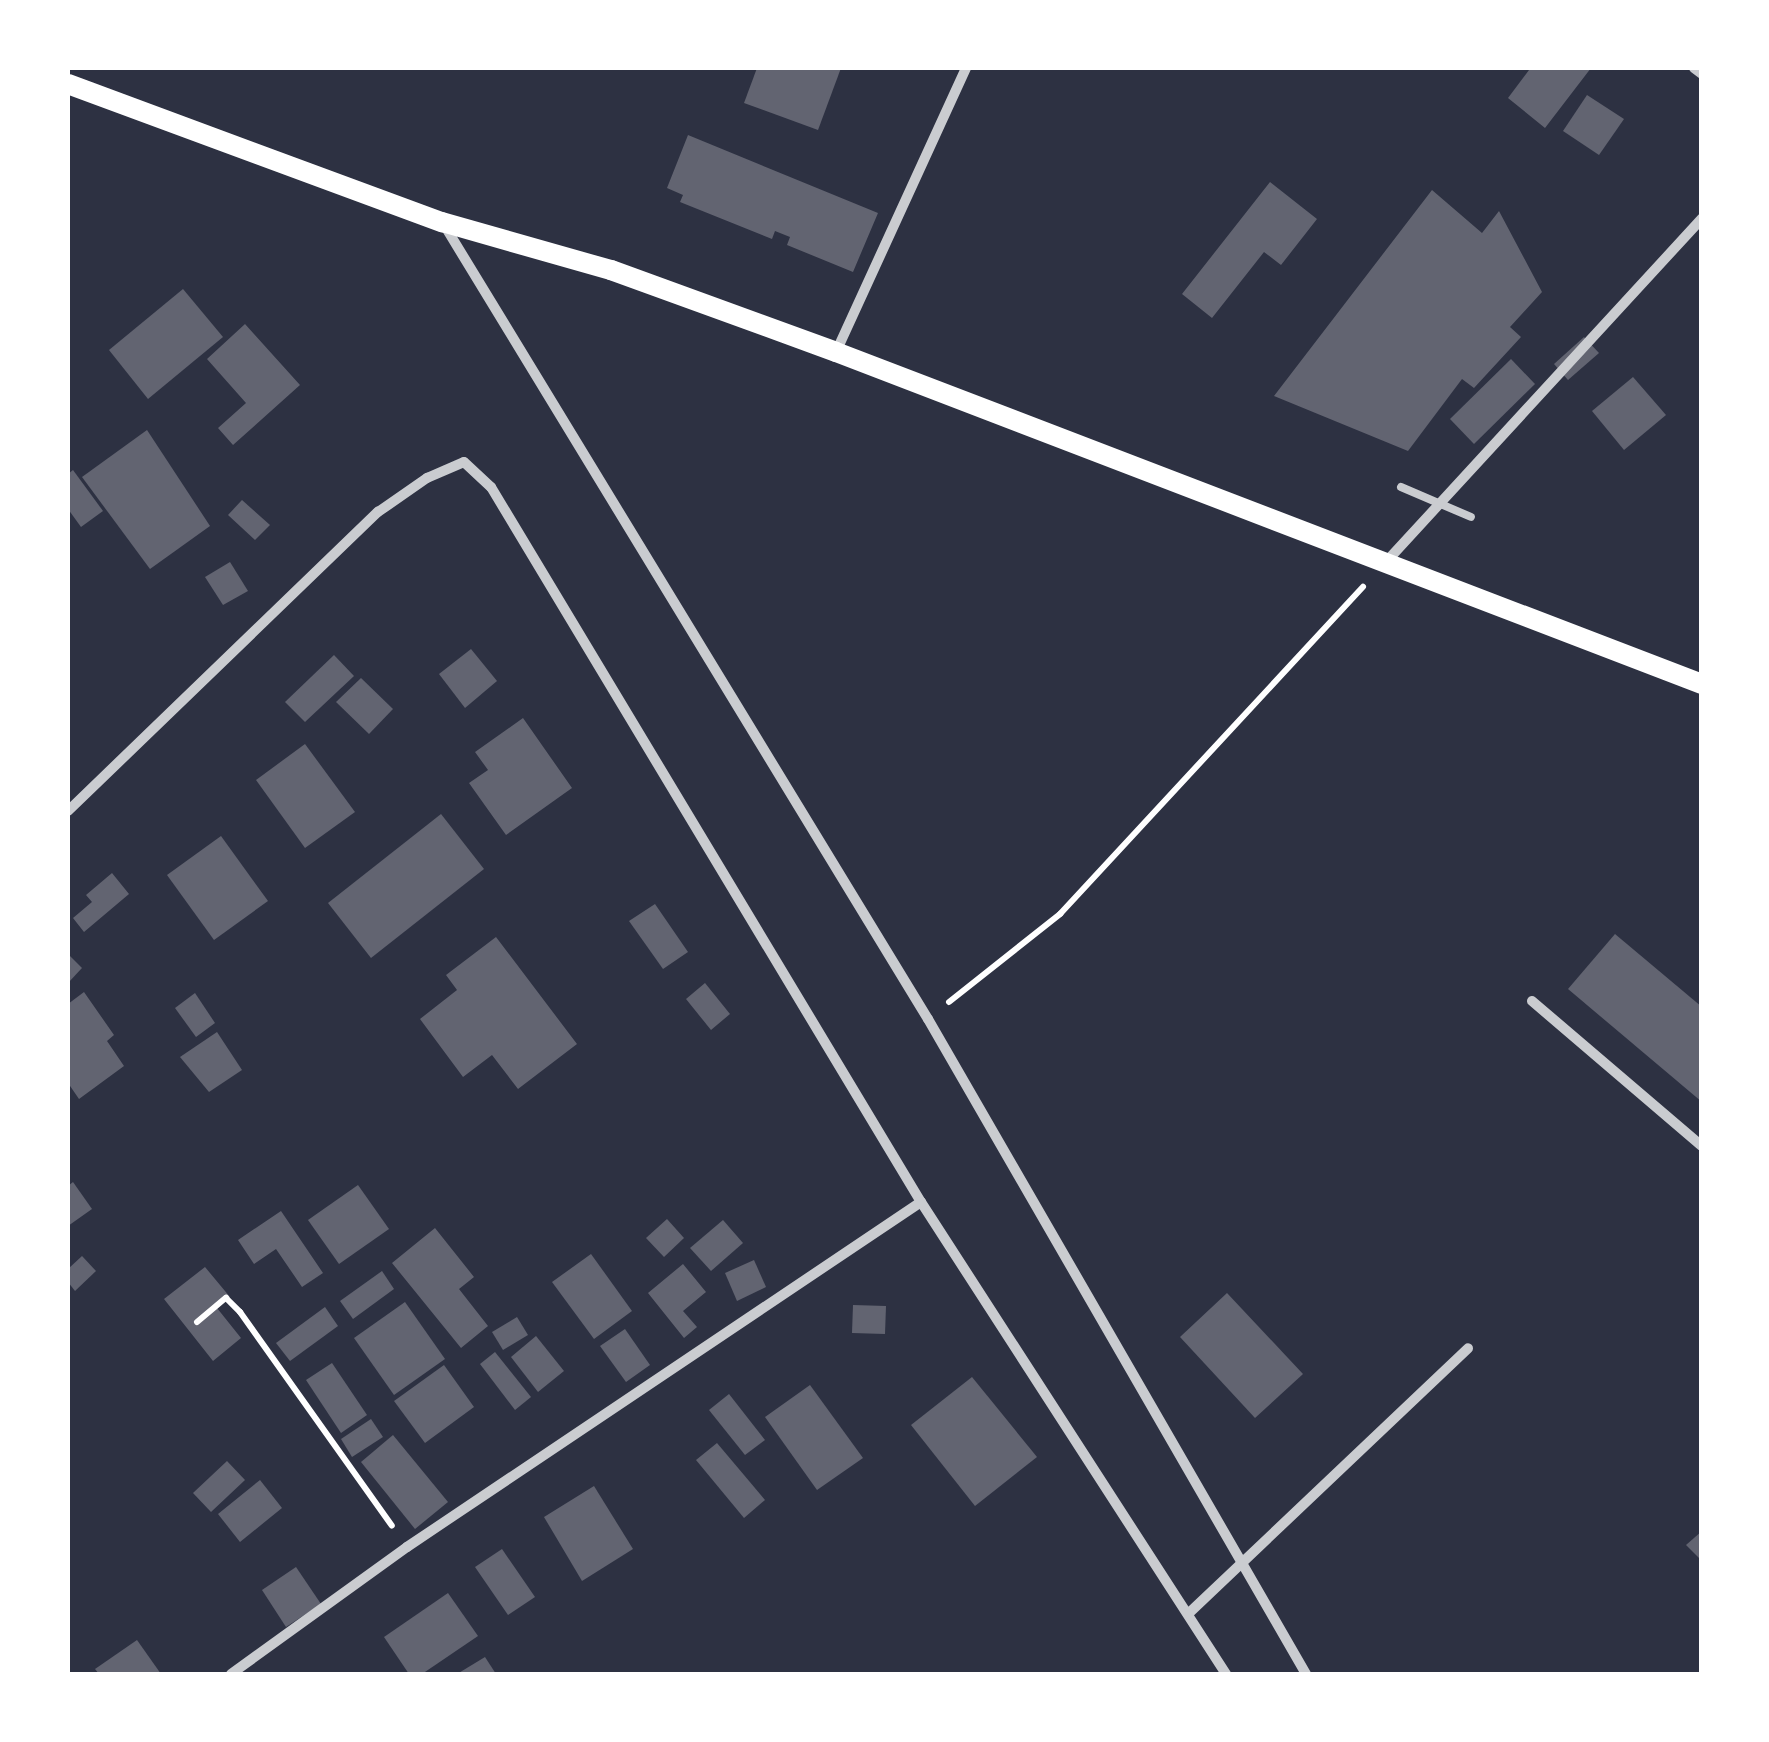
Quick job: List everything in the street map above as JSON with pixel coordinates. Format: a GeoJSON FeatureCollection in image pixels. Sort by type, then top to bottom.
{"type":"FeatureCollection","features":[{"type":"Feature","properties":{"kind":"main road"},"geometry":{"type":"LineString","coordinates":[[68,84],[442,222],[611,270],[836,352],[1702,684]]}},
{"type":"Feature","properties":{"kind":"street"},"geometry":{"type":"LineString","coordinates":[[836,352],[966,68]]}},
{"type":"Feature","properties":{"kind":"street"},"geometry":{"type":"LineString","coordinates":[[1694,68],[1702,74]]}},
{"type":"Feature","properties":{"kind":"street"},"geometry":{"type":"LineString","coordinates":[[1385,563],[1702,218]]}},
{"type":"Feature","properties":{"kind":"street"},"geometry":{"type":"LineString","coordinates":[[442,222],[928,1019],[1240,1566],[1306,1674]]}},
{"type":"Feature","properties":{"kind":"street"},"geometry":{"type":"LineString","coordinates":[[68,811],[378,512],[428,478],[464,462],[491,487],[922,1202],[1226,1674]]}},
{"type":"Feature","properties":{"kind":"street"},"geometry":{"type":"LineString","coordinates":[[1532,1001],[1702,1146]]}},
{"type":"Feature","properties":{"kind":"street"},"geometry":{"type":"LineString","coordinates":[[230,1674],[407,1548],[922,1202]]}},
{"type":"Feature","properties":{"kind":"street"},"geometry":{"type":"LineString","coordinates":[[1188,1614],[1468,1348]]}},
{"type":"Feature","properties":{"kind":"lane"},"geometry":{"type":"LineString","coordinates":[[1400,488],[1470,517]]}},
{"type":"Feature","properties":{"kind":"path"},"geometry":{"type":"LineString","coordinates":[[928,1019],[1060,914],[1385,563]]}},
{"type":"Feature","properties":{"kind":"path"},"geometry":{"type":"LineString","coordinates":[[197,1322],[226,1298],[240,1312],[407,1548]]}},
{"type":"Feature","properties":{"kind":"building"},"geometry":{"type":"Polygon","coordinates":[[[757,68],[841,68],[818,130],[744,103],[757,68]]]}},
{"type":"Feature","properties":{"kind":"building"},"geometry":{"type":"Polygon","coordinates":[[[1526,68],[1591,68],[1545,128],[1508,98],[1529,70],[1526,68]]]}},
{"type":"Feature","properties":{"kind":"building"},"geometry":{"type":"Polygon","coordinates":[[[1587,95],[1624,119],[1599,155],[1563,131],[1587,95]]]}},
{"type":"Feature","properties":{"kind":"building"},"geometry":{"type":"Polygon","coordinates":[[[688,135],[878,213],[853,272],[787,245],[790,237],[775,231],[772,239],[680,202],[683,195],[667,188],[688,135]]]}},
{"type":"Feature","properties":{"kind":"building"},"geometry":{"type":"Polygon","coordinates":[[[1270,182],[1317,219],[1281,265],[1264,252],[1212,318],[1182,294],[1270,182]]]}},
{"type":"Feature","properties":{"kind":"building"},"geometry":{"type":"Polygon","coordinates":[[[1432,190],[1482,233],[1499,211],[1542,292],[1510,327],[1521,337],[1474,388],[1462,379],[1408,451],[1274,396],[1432,190]]]}},
{"type":"Feature","properties":{"kind":"building"},"geometry":{"type":"Polygon","coordinates":[[[183,289],[223,337],[148,399],[109,350],[183,289]]]}},
{"type":"Feature","properties":{"kind":"building"},"geometry":{"type":"Polygon","coordinates":[[[245,324],[300,385],[233,445],[218,428],[246,403],[207,359],[245,324]]]}},
{"type":"Feature","properties":{"kind":"building"},"geometry":{"type":"Polygon","coordinates":[[[1584,337],[1599,353],[1568,380],[1554,364],[1584,337]]]}},
{"type":"Feature","properties":{"kind":"building"},"geometry":{"type":"Polygon","coordinates":[[[1511,359],[1535,384],[1474,444],[1450,419],[1511,359]]]}},
{"type":"Feature","properties":{"kind":"building"},"geometry":{"type":"Polygon","coordinates":[[[1633,377],[1666,415],[1624,450],[1592,411],[1633,377]]]}},
{"type":"Feature","properties":{"kind":"building"},"geometry":{"type":"Polygon","coordinates":[[[147,430],[210,526],[150,569],[82,477],[147,430]]]}},
{"type":"Feature","properties":{"kind":"building"},"geometry":{"type":"Polygon","coordinates":[[[73,470],[103,511],[81,527],[68,509],[68,474],[73,470]]]}},
{"type":"Feature","properties":{"kind":"building"},"geometry":{"type":"Polygon","coordinates":[[[242,500],[270,525],[255,540],[228,515],[242,500]]]}},
{"type":"Feature","properties":{"kind":"building"},"geometry":{"type":"Polygon","coordinates":[[[230,562],[248,591],[223,605],[205,577],[230,562]]]}},
{"type":"Feature","properties":{"kind":"building"},"geometry":{"type":"Polygon","coordinates":[[[471,649],[497,681],[465,708],[439,674],[471,649]]]}},
{"type":"Feature","properties":{"kind":"building"},"geometry":{"type":"Polygon","coordinates":[[[334,655],[354,676],[305,722],[285,702],[334,655]]]}},
{"type":"Feature","properties":{"kind":"building"},"geometry":{"type":"Polygon","coordinates":[[[361,678],[393,709],[369,734],[336,702],[361,678]]]}},
{"type":"Feature","properties":{"kind":"building"},"geometry":{"type":"Polygon","coordinates":[[[523,718],[572,788],[506,835],[469,783],[488,770],[475,752],[523,718]]]}},
{"type":"Feature","properties":{"kind":"building"},"geometry":{"type":"Polygon","coordinates":[[[305,744],[355,812],[305,848],[256,780],[305,744]]]}},
{"type":"Feature","properties":{"kind":"building"},"geometry":{"type":"Polygon","coordinates":[[[441,814],[484,869],[371,958],[328,903],[441,814]]]}},
{"type":"Feature","properties":{"kind":"building"},"geometry":{"type":"Polygon","coordinates":[[[221,836],[268,901],[214,940],[167,875],[221,836]]]}},
{"type":"Feature","properties":{"kind":"building"},"geometry":{"type":"Polygon","coordinates":[[[112,873],[129,894],[84,932],[73,918],[92,902],[86,895],[112,873]]]}},
{"type":"Feature","properties":{"kind":"building"},"geometry":{"type":"Polygon","coordinates":[[[655,904],[688,952],[663,969],[629,921],[655,904]]]}},
{"type":"Feature","properties":{"kind":"building"},"geometry":{"type":"Polygon","coordinates":[[[1615,934],[1702,1007],[1702,1102],[1568,989],[1615,934]]]}},
{"type":"Feature","properties":{"kind":"building"},"geometry":{"type":"Polygon","coordinates":[[[496,937],[577,1044],[518,1089],[492,1055],[463,1077],[420,1019],[457,990],[446,975],[496,937]]]}},
{"type":"Feature","properties":{"kind":"building"},"geometry":{"type":"Polygon","coordinates":[[[68,954],[82,968],[68,983],[68,954]]]}},
{"type":"Feature","properties":{"kind":"building"},"geometry":{"type":"Polygon","coordinates":[[[705,983],[730,1014],[711,1030],[686,999],[705,983]]]}},
{"type":"Feature","properties":{"kind":"building"},"geometry":{"type":"Polygon","coordinates":[[[84,992],[114,1035],[107,1041],[124,1066],[79,1099],[68,1083],[68,1004],[84,992]]]}},
{"type":"Feature","properties":{"kind":"building"},"geometry":{"type":"Polygon","coordinates":[[[195,993],[215,1023],[196,1037],[175,1008],[195,993]]]}},
{"type":"Feature","properties":{"kind":"building"},"geometry":{"type":"Polygon","coordinates":[[[217,1032],[242,1070],[209,1092],[180,1057],[217,1032]]]}},
{"type":"Feature","properties":{"kind":"building"},"geometry":{"type":"Polygon","coordinates":[[[73,1182],[92,1209],[68,1226],[68,1186],[73,1182]]]}},
{"type":"Feature","properties":{"kind":"building"},"geometry":{"type":"Polygon","coordinates":[[[358,1185],[389,1229],[339,1264],[308,1220],[358,1185]]]}},
{"type":"Feature","properties":{"kind":"building"},"geometry":{"type":"Polygon","coordinates":[[[281,1211],[323,1273],[302,1287],[276,1249],[254,1264],[238,1240],[281,1211]]]}},
{"type":"Feature","properties":{"kind":"building"},"geometry":{"type":"Polygon","coordinates":[[[667,1219],[684,1238],[664,1257],[646,1238],[667,1219]]]}},
{"type":"Feature","properties":{"kind":"building"},"geometry":{"type":"Polygon","coordinates":[[[723,1220],[743,1243],[711,1271],[690,1248],[723,1220]]]}},
{"type":"Feature","properties":{"kind":"building"},"geometry":{"type":"Polygon","coordinates":[[[435,1228],[474,1277],[459,1289],[488,1326],[461,1348],[392,1263],[435,1228]]]}},
{"type":"Feature","properties":{"kind":"building"},"geometry":{"type":"Polygon","coordinates":[[[591,1254],[632,1311],[594,1339],[552,1282],[591,1254]]]}},
{"type":"Feature","properties":{"kind":"building"},"geometry":{"type":"Polygon","coordinates":[[[82,1256],[96,1271],[75,1291],[68,1282],[68,1269],[82,1256]]]}},
{"type":"Feature","properties":{"kind":"building"},"geometry":{"type":"Polygon","coordinates":[[[754,1260],[766,1287],[737,1301],[725,1273],[754,1260]]]}},
{"type":"Feature","properties":{"kind":"building"},"geometry":{"type":"Polygon","coordinates":[[[683,1264],[706,1292],[683,1311],[697,1327],[684,1338],[648,1293],[683,1264]]]}},
{"type":"Feature","properties":{"kind":"building"},"geometry":{"type":"Polygon","coordinates":[[[205,1267],[230,1297],[217,1308],[241,1338],[213,1361],[164,1299],[205,1267]]]}},
{"type":"Feature","properties":{"kind":"building"},"geometry":{"type":"Polygon","coordinates":[[[382,1271],[394,1289],[353,1319],[340,1301],[382,1271]]]}},
{"type":"Feature","properties":{"kind":"building"},"geometry":{"type":"Polygon","coordinates":[[[1227,1293],[1303,1374],[1255,1418],[1180,1337],[1227,1293]]]}},
{"type":"Feature","properties":{"kind":"building"},"geometry":{"type":"Polygon","coordinates":[[[405,1302],[445,1359],[394,1395],[354,1338],[405,1302]]]}},
{"type":"Feature","properties":{"kind":"building"},"geometry":{"type":"Polygon","coordinates":[[[853,1305],[886,1306],[885,1334],[852,1333],[853,1305]]]}},
{"type":"Feature","properties":{"kind":"building"},"geometry":{"type":"Polygon","coordinates":[[[325,1307],[338,1326],[290,1361],[276,1343],[325,1307]]]}},
{"type":"Feature","properties":{"kind":"building"},"geometry":{"type":"Polygon","coordinates":[[[517,1317],[528,1335],[503,1350],[492,1332],[517,1317]]]}},
{"type":"Feature","properties":{"kind":"building"},"geometry":{"type":"Polygon","coordinates":[[[625,1329],[650,1365],[626,1382],[600,1346],[625,1329]]]}},
{"type":"Feature","properties":{"kind":"building"},"geometry":{"type":"Polygon","coordinates":[[[536,1336],[564,1371],[538,1392],[511,1357],[536,1336]]]}},
{"type":"Feature","properties":{"kind":"building"},"geometry":{"type":"Polygon","coordinates":[[[495,1352],[531,1397],[515,1410],[480,1364],[495,1352]]]}},
{"type":"Feature","properties":{"kind":"building"},"geometry":{"type":"Polygon","coordinates":[[[332,1363],[367,1415],[341,1433],[306,1380],[332,1363]]]}},
{"type":"Feature","properties":{"kind":"building"},"geometry":{"type":"Polygon","coordinates":[[[444,1365],[474,1407],[425,1443],[394,1401],[444,1365]]]}},
{"type":"Feature","properties":{"kind":"building"},"geometry":{"type":"Polygon","coordinates":[[[972,1377],[1037,1457],[975,1506],[911,1425],[972,1377]]]}},
{"type":"Feature","properties":{"kind":"building"},"geometry":{"type":"Polygon","coordinates":[[[810,1385],[863,1458],[817,1490],[765,1417],[810,1385]]]}},
{"type":"Feature","properties":{"kind":"building"},"geometry":{"type":"Polygon","coordinates":[[[729,1394],[765,1440],[745,1455],[709,1410],[729,1394]]]}},
{"type":"Feature","properties":{"kind":"building"},"geometry":{"type":"Polygon","coordinates":[[[371,1419],[383,1437],[352,1457],[341,1439],[371,1419]]]}},
{"type":"Feature","properties":{"kind":"building"},"geometry":{"type":"Polygon","coordinates":[[[393,1435],[448,1502],[415,1529],[361,1462],[393,1435]]]}},
{"type":"Feature","properties":{"kind":"building"},"geometry":{"type":"Polygon","coordinates":[[[717,1443],[765,1500],[744,1518],[696,1460],[717,1443]]]}},
{"type":"Feature","properties":{"kind":"building"},"geometry":{"type":"Polygon","coordinates":[[[227,1461],[245,1480],[211,1512],[193,1493],[227,1461]]]}},
{"type":"Feature","properties":{"kind":"building"},"geometry":{"type":"Polygon","coordinates":[[[260,1480],[282,1508],[240,1542],[218,1514],[260,1480]]]}},
{"type":"Feature","properties":{"kind":"building"},"geometry":{"type":"Polygon","coordinates":[[[594,1486],[633,1549],[582,1581],[544,1517],[594,1486]]]}},
{"type":"Feature","properties":{"kind":"building"},"geometry":{"type":"Polygon","coordinates":[[[1702,1531],[1702,1561],[1686,1545],[1702,1531]]]}},
{"type":"Feature","properties":{"kind":"building"},"geometry":{"type":"Polygon","coordinates":[[[502,1549],[535,1597],[508,1615],[475,1567],[502,1549]]]}},
{"type":"Feature","properties":{"kind":"building"},"geometry":{"type":"Polygon","coordinates":[[[296,1567],[321,1604],[286,1627],[262,1590],[296,1567]]]}},
{"type":"Feature","properties":{"kind":"building"},"geometry":{"type":"Polygon","coordinates":[[[448,1593],[478,1636],[422,1674],[409,1674],[384,1637],[448,1593]]]}},
{"type":"Feature","properties":{"kind":"building"},"geometry":{"type":"Polygon","coordinates":[[[137,1640],[161,1674],[99,1674],[95,1669],[137,1640]]]}},
{"type":"Feature","properties":{"kind":"building"},"geometry":{"type":"Polygon","coordinates":[[[485,1657],[496,1674],[457,1674],[485,1657]]]}}]}
